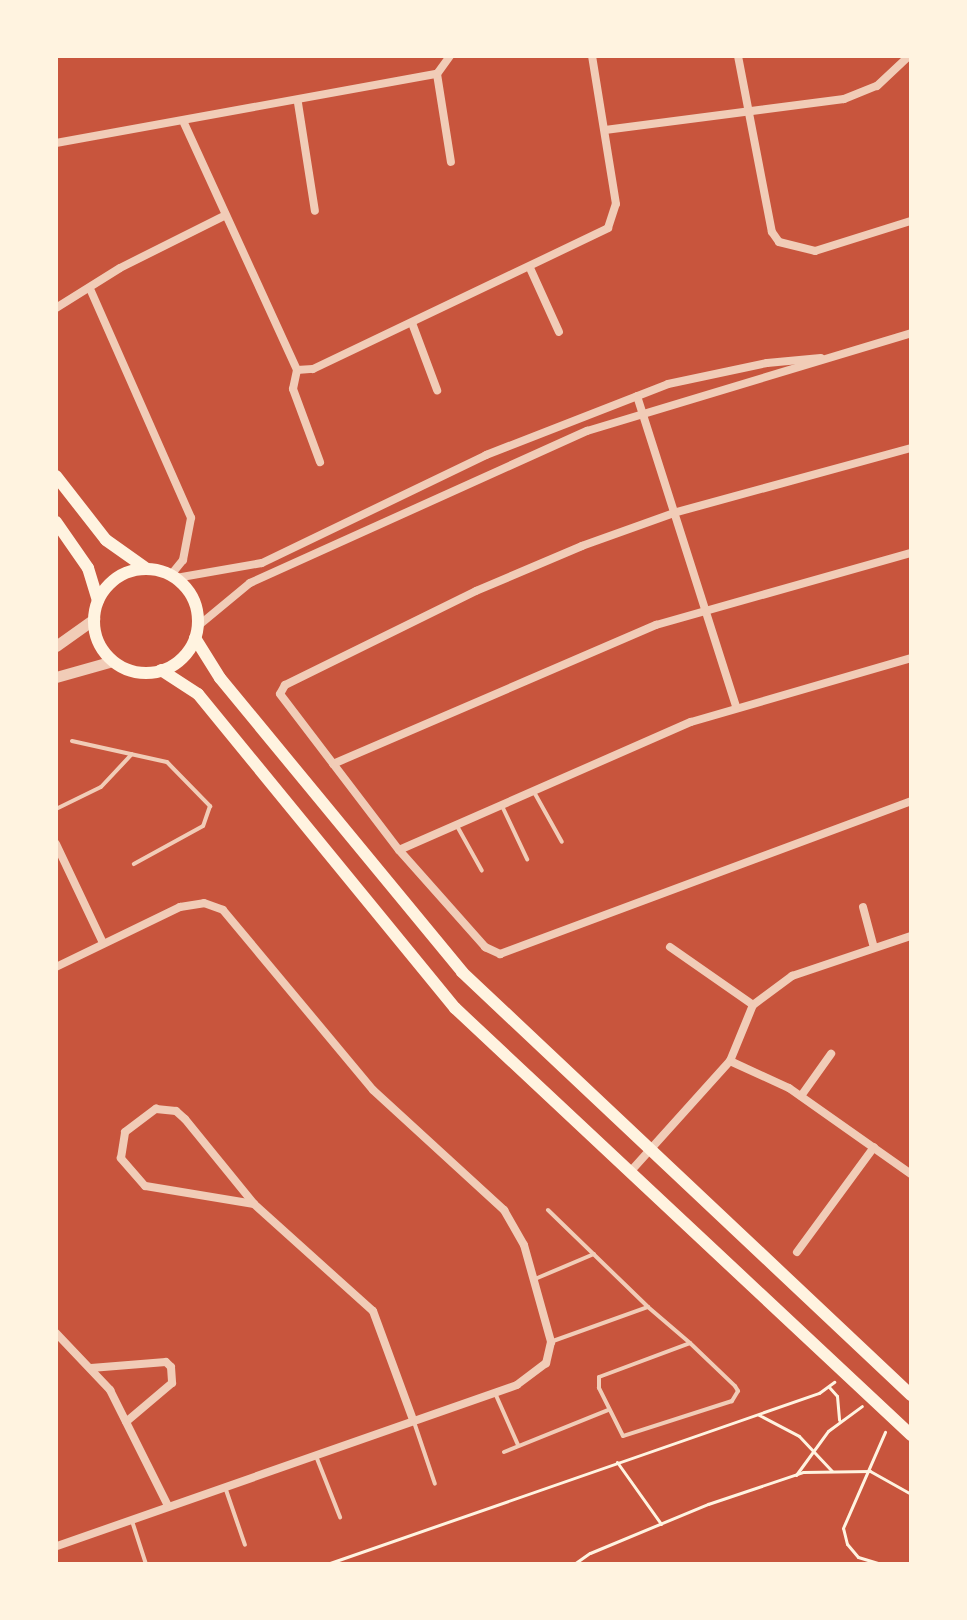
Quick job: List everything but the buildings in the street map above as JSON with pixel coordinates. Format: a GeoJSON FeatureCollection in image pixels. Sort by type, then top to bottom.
{"type":"FeatureCollection","features":[{"type":"Feature","properties":{"kind":"main road"},"geometry":{"type":"LineString","coordinates":[[56,476],[106,540],[147,569],[174,577],[192,597],[196,632],[220,678],[442,950],[911,1395]]}},
{"type":"Feature","properties":{"kind":"main road"},"geometry":{"type":"LineString","coordinates":[[56,522],[88,568],[98,601]]}},
{"type":"Feature","properties":{"kind":"main road"},"geometry":{"type":"LineString","coordinates":[[147,569],[115,579],[98,601],[94,619],[100,645],[113,661],[135,671],[161,670],[180,660],[196,632]]}},
{"type":"Feature","properties":{"kind":"main road"},"geometry":{"type":"LineString","coordinates":[[161,670],[198,694],[455,1008],[911,1435]]}},
{"type":"Feature","properties":{"kind":"street"},"geometry":{"type":"LineString","coordinates":[[56,143],[298,103],[437,74],[450,56]]}},
{"type":"Feature","properties":{"kind":"street"},"geometry":{"type":"LineString","coordinates":[[297,370],[313,369],[530,268],[603,232],[612,223],[616,204],[592,56]]}},
{"type":"Feature","properties":{"kind":"street"},"geometry":{"type":"LineString","coordinates":[[738,56],[772,232],[779,242],[815,251],[911,221]]}},
{"type":"Feature","properties":{"kind":"street"},"geometry":{"type":"LineString","coordinates":[[605,130],[856,96],[884,81],[909,56]]}},
{"type":"Feature","properties":{"kind":"street"},"geometry":{"type":"LineString","coordinates":[[437,74],[451,162]]}},
{"type":"Feature","properties":{"kind":"street"},"geometry":{"type":"LineString","coordinates":[[298,103],[315,211]]}},
{"type":"Feature","properties":{"kind":"street"},"geometry":{"type":"LineString","coordinates":[[184,123],[297,370],[293,389],[320,462]]}},
{"type":"Feature","properties":{"kind":"street"},"geometry":{"type":"LineString","coordinates":[[56,308],[91,291],[120,268],[224,216]]}},
{"type":"Feature","properties":{"kind":"street"},"geometry":{"type":"LineString","coordinates":[[530,268],[559,332]]}},
{"type":"Feature","properties":{"kind":"street"},"geometry":{"type":"LineString","coordinates":[[91,291],[191,518],[183,560],[174,577]]}},
{"type":"Feature","properties":{"kind":"street"},"geometry":{"type":"LineString","coordinates":[[412,323],[437,390]]}},
{"type":"Feature","properties":{"kind":"street"},"geometry":{"type":"LineString","coordinates":[[196,632],[250,583],[504,466],[642,412],[911,333]]}},
{"type":"Feature","properties":{"kind":"street"},"geometry":{"type":"LineString","coordinates":[[174,577],[262,563],[486,455],[637,396],[756,365],[837,357]]}},
{"type":"Feature","properties":{"kind":"street"},"geometry":{"type":"LineString","coordinates":[[637,396],[707,607],[736,706]]}},
{"type":"Feature","properties":{"kind":"street"},"geometry":{"type":"LineString","coordinates":[[911,448],[674,513],[476,591],[285,685],[280,694],[399,850],[485,947],[500,954],[911,801]]}},
{"type":"Feature","properties":{"kind":"street"},"geometry":{"type":"LineString","coordinates":[[333,764],[707,607],[911,553]]}},
{"type":"Feature","properties":{"kind":"street"},"geometry":{"type":"LineString","coordinates":[[56,646],[94,619]]}},
{"type":"Feature","properties":{"kind":"street"},"geometry":{"type":"LineString","coordinates":[[399,850],[533,789],[736,706],[911,658]]}},
{"type":"Feature","properties":{"kind":"street"},"geometry":{"type":"LineString","coordinates":[[56,677],[113,661]]}},
{"type":"Feature","properties":{"kind":"street"},"geometry":{"type":"LineString","coordinates":[[56,844],[103,943]]}},
{"type":"Feature","properties":{"kind":"street"},"geometry":{"type":"LineString","coordinates":[[56,967],[193,903],[223,910],[373,1090],[504,1210],[519,1234],[535,1279],[551,1342],[542,1368],[495,1393],[56,1546]]}},
{"type":"Feature","properties":{"kind":"street"},"geometry":{"type":"LineString","coordinates":[[863,907],[874,948]]}},
{"type":"Feature","properties":{"kind":"street"},"geometry":{"type":"LineString","coordinates":[[630,1172],[730,1061],[753,1005],[792,976],[911,936]]}},
{"type":"Feature","properties":{"kind":"street"},"geometry":{"type":"LineString","coordinates":[[670,947],[753,1005]]}},
{"type":"Feature","properties":{"kind":"street"},"geometry":{"type":"LineString","coordinates":[[801,1096],[831,1054]]}},
{"type":"Feature","properties":{"kind":"street"},"geometry":{"type":"LineString","coordinates":[[730,1061],[801,1096],[911,1174]]}},
{"type":"Feature","properties":{"kind":"street"},"geometry":{"type":"LineString","coordinates":[[254,1204],[145,1186],[121,1158],[125,1132],[144,1113],[176,1111],[254,1204],[373,1311],[413,1420]]}},
{"type":"Feature","properties":{"kind":"street"},"geometry":{"type":"LineString","coordinates":[[797,1252],[874,1147]]}},
{"type":"Feature","properties":{"kind":"street"},"geometry":{"type":"LineString","coordinates":[[56,1333],[91,1368],[126,1422],[168,1506]]}},
{"type":"Feature","properties":{"kind":"street"},"geometry":{"type":"LineString","coordinates":[[91,1368],[166,1362],[171,1367],[172,1383],[126,1422]]}},
{"type":"Feature","properties":{"kind":"lane"},"geometry":{"type":"LineString","coordinates":[[72,741],[175,767],[204,798],[210,814],[203,826],[134,864]]}},
{"type":"Feature","properties":{"kind":"lane"},"geometry":{"type":"LineString","coordinates":[[56,809],[101,787],[132,754]]}},
{"type":"Feature","properties":{"kind":"lane"},"geometry":{"type":"LineString","coordinates":[[533,789],[562,842]]}},
{"type":"Feature","properties":{"kind":"lane"},"geometry":{"type":"LineString","coordinates":[[501,804],[527,859]]}},
{"type":"Feature","properties":{"kind":"lane"},"geometry":{"type":"LineString","coordinates":[[456,824],[482,871]]}},
{"type":"Feature","properties":{"kind":"lane"},"geometry":{"type":"LineString","coordinates":[[548,1210],[648,1307],[690,1343],[735,1386],[732,1401],[626,1437],[608,1410],[598,1384],[601,1375],[690,1343]]}},
{"type":"Feature","properties":{"kind":"lane"},"geometry":{"type":"LineString","coordinates":[[535,1279],[594,1254]]}},
{"type":"Feature","properties":{"kind":"lane"},"geometry":{"type":"LineString","coordinates":[[551,1342],[648,1307]]}},
{"type":"Feature","properties":{"kind":"lane"},"geometry":{"type":"LineString","coordinates":[[495,1393],[518,1445]]}},
{"type":"Feature","properties":{"kind":"lane"},"geometry":{"type":"LineString","coordinates":[[504,1452],[608,1410]]}},
{"type":"Feature","properties":{"kind":"lane"},"geometry":{"type":"LineString","coordinates":[[413,1420],[435,1484]]}},
{"type":"Feature","properties":{"kind":"lane"},"geometry":{"type":"LineString","coordinates":[[316,1455],[340,1517]]}},
{"type":"Feature","properties":{"kind":"lane"},"geometry":{"type":"LineString","coordinates":[[225,1487],[245,1545]]}},
{"type":"Feature","properties":{"kind":"lane"},"geometry":{"type":"LineString","coordinates":[[131,1520],[146,1564]]}},
{"type":"Feature","properties":{"kind":"path"},"geometry":{"type":"LineString","coordinates":[[327,1564],[829,1387],[845,1372]]}},
{"type":"Feature","properties":{"kind":"path"},"geometry":{"type":"LineString","coordinates":[[829,1387],[837,1396],[839,1420]]}},
{"type":"Feature","properties":{"kind":"path"},"geometry":{"type":"LineString","coordinates":[[796,1475],[839,1420],[874,1400]]}},
{"type":"Feature","properties":{"kind":"path"},"geometry":{"type":"LineString","coordinates":[[755,1414],[799,1436],[832,1471]]}},
{"type":"Feature","properties":{"kind":"path"},"geometry":{"type":"LineString","coordinates":[[881,1564],[858,1557],[844,1537],[851,1501],[870,1471],[876,1443],[896,1421]]}},
{"type":"Feature","properties":{"kind":"path"},"geometry":{"type":"LineString","coordinates":[[617,1462],[661,1525]]}},
{"type":"Feature","properties":{"kind":"path"},"geometry":{"type":"LineString","coordinates":[[574,1564],[590,1553],[796,1475],[870,1471],[896,1481],[911,1494]]}}]}
